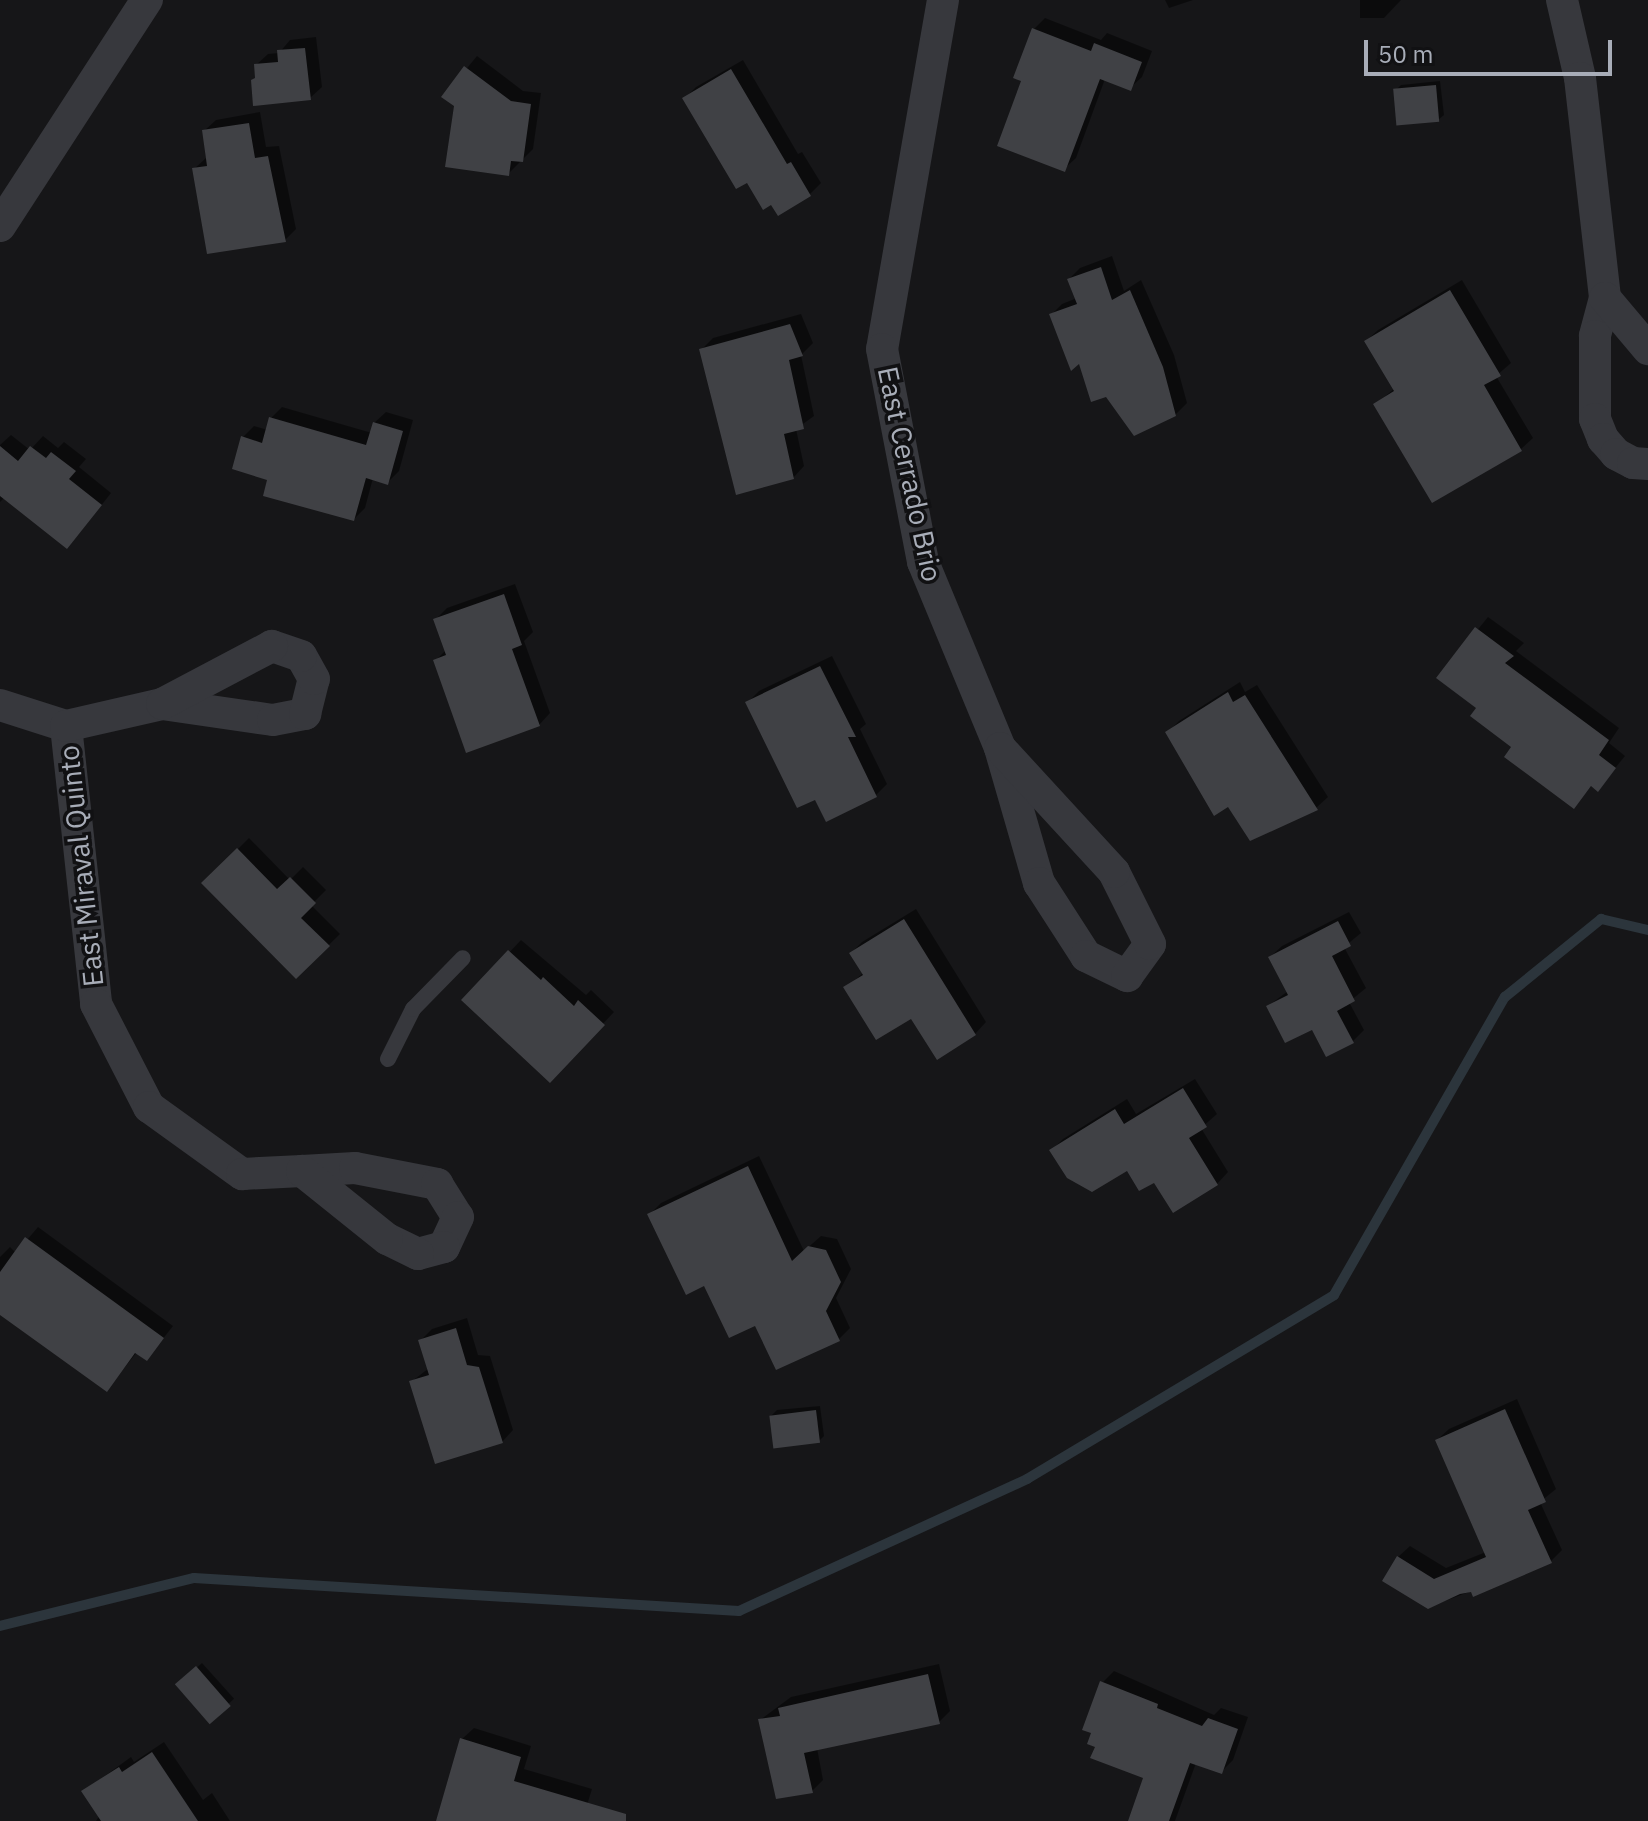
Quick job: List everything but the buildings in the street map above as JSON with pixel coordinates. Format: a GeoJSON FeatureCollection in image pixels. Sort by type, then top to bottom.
{"type":"FeatureCollection","features":[{"type":"Feature","properties":{"kind":"street"},"geometry":{"type":"LineString","coordinates":[[0,226],[147,0]]}},
{"type":"Feature","properties":{"kind":"street","name":"East Cerrado Brio"},"geometry":{"type":"LineString","coordinates":[[943,0],[882,349],[923,562],[1000,748],[1039,883],[1086,956],[1127,976],[1150,944],[1114,872],[1000,748]]}},
{"type":"Feature","properties":{"kind":"street"},"geometry":{"type":"LineString","coordinates":[[1562,0],[1586,120],[1605,298],[1595,336],[1595,419],[1603,439],[1616,454],[1633,463],[1648,464]]}},
{"type":"Feature","properties":{"kind":"street"},"geometry":{"type":"LineString","coordinates":[[1605,298],[1648,349]]}},
{"type":"Feature","properties":{"kind":"street","name":"East Miraval Quinto"},"geometry":{"type":"LineString","coordinates":[[0,705],[66,726],[162,704]]}},
{"type":"Feature","properties":{"kind":"street","name":"East Miraval Quinto"},"geometry":{"type":"LineString","coordinates":[[66,726],[96,1004],[149,1107],[242,1174],[302,1171]]}},
{"type":"Feature","properties":{"kind":"lane"},"geometry":{"type":"LineString","coordinates":[[388,1059],[413,1009],[463,958]]}},
{"type":"Feature","properties":{"kind":"waterway"},"geometry":{"type":"LineString","coordinates":[[0,1626],[194,1578],[739,1611],[1027,1479],[1334,1295],[1505,997],[1601,919],[1648,930]]}}]}
